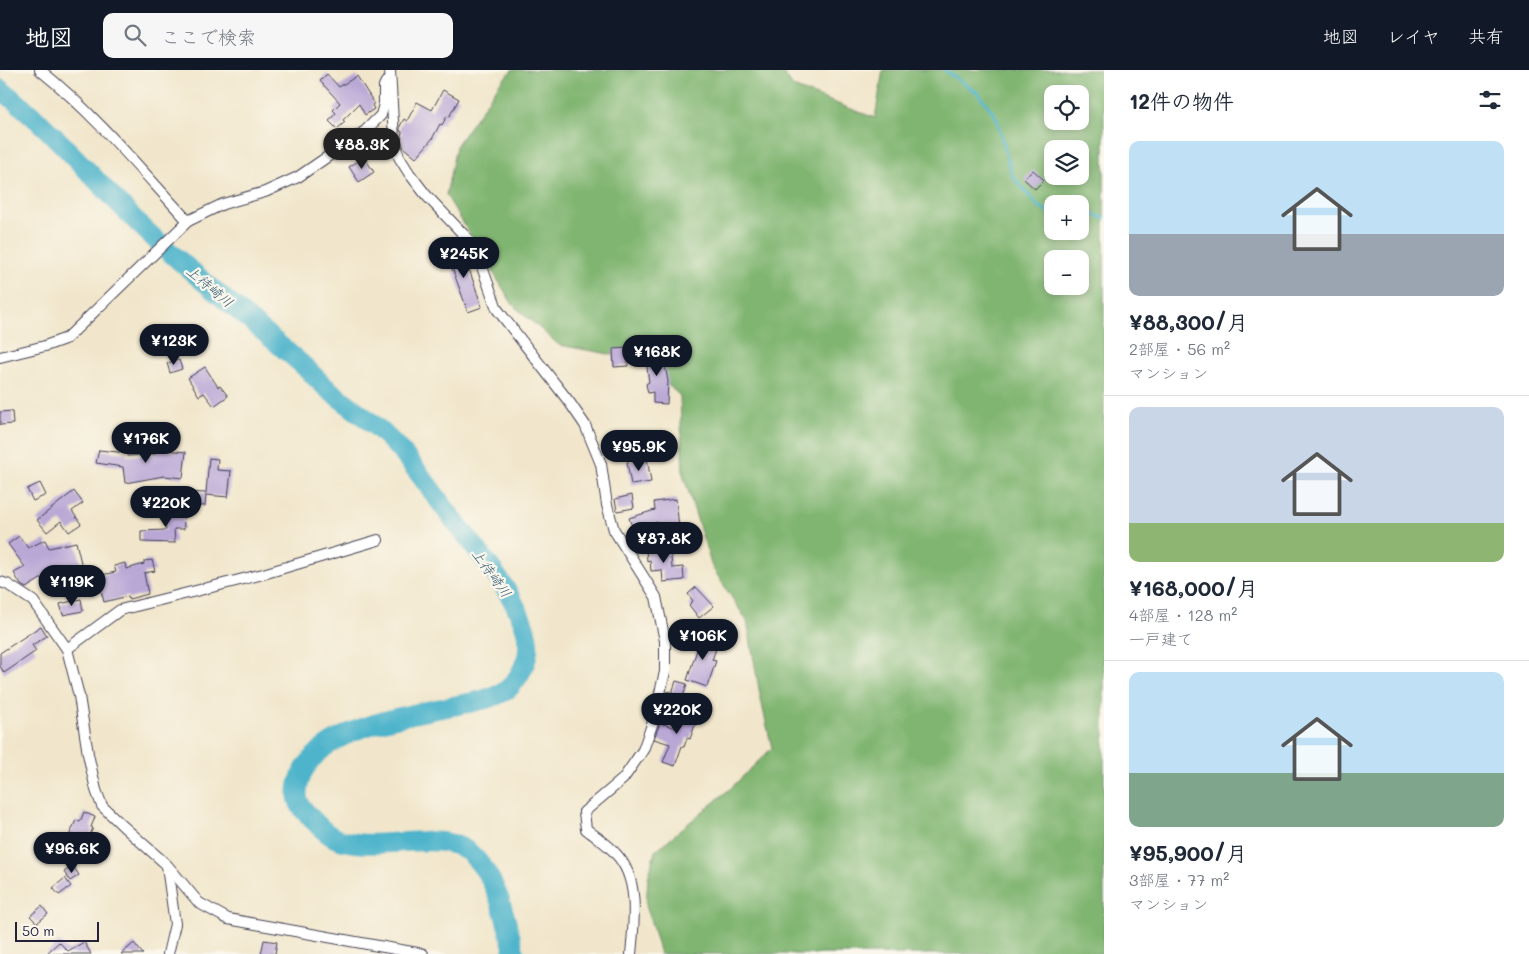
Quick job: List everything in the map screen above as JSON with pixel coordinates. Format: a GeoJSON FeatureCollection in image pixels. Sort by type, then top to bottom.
{"type":"FeatureCollection","features":[{"type":"Feature","properties":{"kind":"street"},"geometry":{"type":"LineString","coordinates":[[40,70],[61,87],[188,221]]}},
{"type":"Feature","properties":{"kind":"street"},"geometry":{"type":"LineString","coordinates":[[0,357],[45,346],[67,338],[188,221],[223,204],[265,192],[298,177],[365,131],[381,115],[384,104],[384,86],[390,72]]}},
{"type":"Feature","properties":{"kind":"street"},"geometry":{"type":"LineString","coordinates":[[390,72],[394,139],[399,157],[426,195],[466,237],[479,258],[497,309],[585,424],[601,464],[607,505],[614,530],[656,597],[665,641],[665,672],[653,722],[643,750],[623,779],[584,812],[586,829],[617,854],[628,874],[635,905],[630,954]]}},
{"type":"Feature","properties":{"kind":"street"},"geometry":{"type":"LineString","coordinates":[[67,649],[120,610],[263,574],[378,540]]}},
{"type":"Feature","properties":{"kind":"street"},"geometry":{"type":"LineString","coordinates":[[0,582],[7,584],[33,601],[67,649],[80,696],[88,754],[96,790],[102,806],[166,865],[199,903],[228,919],[423,954]]}},
{"type":"Feature","properties":{"kind":"street"},"geometry":{"type":"LineString","coordinates":[[166,865],[175,924],[168,954]]}},
{"type":"Feature","properties":{"kind":"green space"},"geometry":{"type":"Polygon","coordinates":[[[512,70],[782,70],[793,87],[875,118],[883,70],[1104,70],[1104,954],[660,954],[646,905],[648,878],[655,851],[731,788],[772,748],[761,700],[747,621],[712,567],[683,474],[680,396],[642,360],[559,345],[513,305],[446,195],[456,146],[500,83],[512,70]]]}},
{"type":"Feature","properties":{"kind":"building"},"geometry":{"type":"Polygon","coordinates":[[[327,74],[339,87],[357,76],[374,103],[372,105],[374,109],[365,115],[359,104],[337,129],[329,121],[336,113],[333,110],[340,103],[320,81],[327,74]]]}},
{"type":"Feature","properties":{"kind":"building"},"geometry":{"type":"Polygon","coordinates":[[[443,90],[459,99],[449,117],[447,116],[442,125],[440,124],[432,139],[416,158],[404,148],[401,140],[402,132],[400,131],[400,126],[404,119],[407,121],[417,102],[432,110],[443,90]]]}},
{"type":"Feature","properties":{"kind":"building"},"geometry":{"type":"Polygon","coordinates":[[[364,157],[374,172],[359,182],[349,167],[364,157]]]}},
{"type":"Feature","properties":{"kind":"building"},"geometry":{"type":"Polygon","coordinates":[[[1033,170],[1044,180],[1035,189],[1024,179],[1033,170]]]}},
{"type":"Feature","properties":{"kind":"building"},"geometry":{"type":"Polygon","coordinates":[[[458,246],[462,255],[464,254],[482,307],[468,312],[446,251],[458,246]]]}},
{"type":"Feature","properties":{"kind":"building"},"geometry":{"type":"Polygon","coordinates":[[[627,348],[628,366],[614,367],[613,349],[627,348]]]}},
{"type":"Feature","properties":{"kind":"building"},"geometry":{"type":"Polygon","coordinates":[[[662,351],[668,381],[667,404],[653,403],[653,392],[648,393],[646,384],[649,382],[645,354],[662,351]]]}},
{"type":"Feature","properties":{"kind":"building"},"geometry":{"type":"Polygon","coordinates":[[[179,360],[182,369],[170,373],[167,363],[179,360]]]}},
{"type":"Feature","properties":{"kind":"building"},"geometry":{"type":"Polygon","coordinates":[[[205,367],[218,387],[220,386],[228,396],[214,406],[204,393],[199,396],[188,378],[205,367]]]}},
{"type":"Feature","properties":{"kind":"building"},"geometry":{"type":"Polygon","coordinates":[[[12,411],[13,424],[0,425],[0,412],[12,411]]]}},
{"type":"Feature","properties":{"kind":"building"},"geometry":{"type":"Polygon","coordinates":[[[156,447],[186,452],[183,478],[164,476],[125,483],[123,467],[96,463],[99,450],[127,453],[127,456],[155,454],[156,447]]]}},
{"type":"Feature","properties":{"kind":"building"},"geometry":{"type":"Polygon","coordinates":[[[209,458],[218,459],[217,470],[231,471],[228,497],[206,495],[205,506],[184,505],[185,492],[206,493],[209,458]]]}},
{"type":"Feature","properties":{"kind":"building"},"geometry":{"type":"Polygon","coordinates":[[[647,458],[651,482],[631,485],[627,462],[647,458]]]}},
{"type":"Feature","properties":{"kind":"building"},"geometry":{"type":"Polygon","coordinates":[[[40,483],[46,495],[33,501],[27,489],[40,483]]]}},
{"type":"Feature","properties":{"kind":"building"},"geometry":{"type":"Polygon","coordinates":[[[74,491],[83,503],[72,511],[81,524],[69,532],[61,521],[47,532],[37,520],[74,491]]]}},
{"type":"Feature","properties":{"kind":"building"},"geometry":{"type":"Polygon","coordinates":[[[632,495],[634,508],[617,511],[615,499],[632,495]]]}},
{"type":"Feature","properties":{"kind":"building"},"geometry":{"type":"Polygon","coordinates":[[[676,499],[679,528],[675,528],[676,544],[663,544],[662,529],[658,530],[657,522],[633,529],[629,518],[655,510],[654,502],[676,499]]]}},
{"type":"Feature","properties":{"kind":"building"},"geometry":{"type":"Polygon","coordinates":[[[183,508],[184,529],[174,529],[175,543],[141,542],[141,531],[166,530],[165,509],[183,508]]]}},
{"type":"Feature","properties":{"kind":"building"},"geometry":{"type":"Polygon","coordinates":[[[19,536],[28,548],[45,540],[49,548],[76,542],[82,567],[42,578],[26,588],[21,585],[14,573],[25,567],[8,544],[19,536]]]}},
{"type":"Feature","properties":{"kind":"building"},"geometry":{"type":"Polygon","coordinates":[[[670,546],[672,568],[683,567],[684,580],[663,582],[662,570],[651,571],[650,560],[647,561],[646,549],[670,546]]]}},
{"type":"Feature","properties":{"kind":"building"},"geometry":{"type":"Polygon","coordinates":[[[152,560],[155,571],[144,573],[148,594],[129,599],[128,596],[104,602],[97,576],[116,572],[114,566],[125,563],[126,569],[144,564],[144,561],[152,560]]]}},
{"type":"Feature","properties":{"kind":"building"},"geometry":{"type":"Polygon","coordinates":[[[696,587],[714,606],[699,618],[689,605],[693,601],[688,594],[696,587]]]}},
{"type":"Feature","properties":{"kind":"building"},"geometry":{"type":"Polygon","coordinates":[[[81,599],[83,611],[63,615],[60,604],[81,599]]]}},
{"type":"Feature","properties":{"kind":"building"},"geometry":{"type":"Polygon","coordinates":[[[41,626],[47,636],[32,645],[36,651],[4,673],[0,666],[0,653],[41,626]]]}},
{"type":"Feature","properties":{"kind":"building"},"geometry":{"type":"Polygon","coordinates":[[[696,635],[718,643],[712,660],[716,661],[707,687],[687,680],[698,647],[692,644],[696,635]]]}},
{"type":"Feature","properties":{"kind":"building"},"geometry":{"type":"Polygon","coordinates":[[[676,681],[687,684],[680,707],[665,700],[668,691],[672,693],[676,681]]]}},
{"type":"Feature","properties":{"kind":"building"},"geometry":{"type":"Polygon","coordinates":[[[683,708],[699,714],[690,739],[687,738],[684,747],[682,746],[675,766],[663,762],[670,744],[654,739],[660,723],[676,728],[683,708]]]}},
{"type":"Feature","properties":{"kind":"building"},"geometry":{"type":"Polygon","coordinates":[[[84,812],[95,817],[91,827],[93,828],[83,850],[66,843],[76,820],[80,822],[84,812]]]}},
{"type":"Feature","properties":{"kind":"building"},"geometry":{"type":"Polygon","coordinates":[[[47,838],[54,839],[64,853],[45,849],[47,838]]]}},
{"type":"Feature","properties":{"kind":"building"},"geometry":{"type":"Polygon","coordinates":[[[73,866],[79,875],[70,881],[64,872],[73,866]]]}},
{"type":"Feature","properties":{"kind":"building"},"geometry":{"type":"Polygon","coordinates":[[[65,878],[71,886],[59,895],[53,888],[65,878]]]}},
{"type":"Feature","properties":{"kind":"building"},"geometry":{"type":"Polygon","coordinates":[[[42,906],[48,914],[37,923],[30,916],[42,906]]]}},
{"type":"Feature","properties":{"kind":"building"},"geometry":{"type":"Polygon","coordinates":[[[264,940],[277,942],[275,954],[261,954],[264,940]]]}},
{"type":"Feature","properties":{"kind":"building"},"geometry":{"type":"Polygon","coordinates":[[[59,942],[68,951],[84,942],[91,954],[46,954],[59,942]]]}},
{"type":"Feature","properties":{"kind":"building"},"geometry":{"type":"Polygon","coordinates":[[[134,943],[143,954],[121,954],[134,943]]]}},
{"type":"Feature","properties":{"kind":"waterway"},"geometry":{"type":"LineString","coordinates":[[944,70],[978,93],[996,116],[1013,177],[1038,206],[1044,209]]}},
{"type":"Feature","properties":{"kind":"waterway","name":"上待崎川"},"geometry":{"type":"LineString","coordinates":[[0,89],[61,143],[155,239],[302,364],[329,390],[383,433],[418,472],[485,560],[511,598],[527,634],[528,650],[523,667],[517,679],[509,688],[500,694],[488,698],[395,718],[350,733],[330,743],[314,756],[303,772],[297,792],[300,805],[304,811],[324,831],[335,838],[368,844],[442,842],[458,846],[471,854],[481,864],[495,888],[515,954]]}},
{"type":"Feature","properties":{"kind":"waterway"},"geometry":{"type":"LineString","coordinates":[[1089,215],[1104,218]]}}]}
